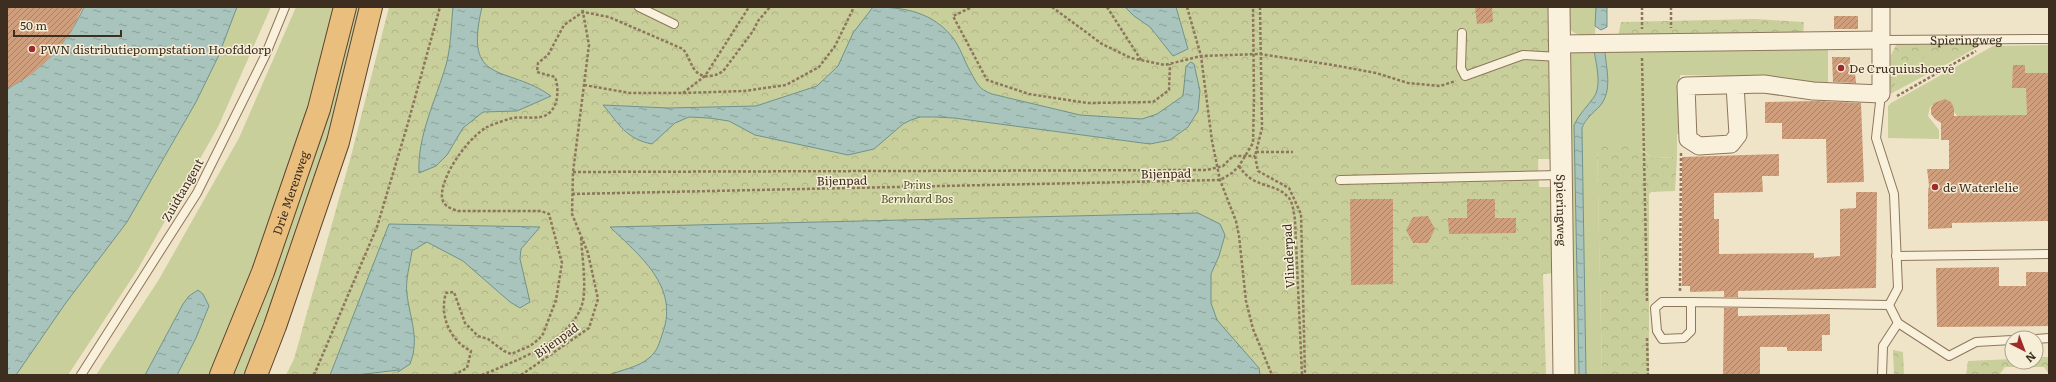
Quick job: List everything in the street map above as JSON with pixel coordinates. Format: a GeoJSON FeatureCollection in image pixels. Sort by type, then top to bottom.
{"type":"FeatureCollection","features":[{"type":"Feature","properties":{"kind":"highway","name":"Drie Merenweg"},"geometry":{"type":"LineString","coordinates":[[222,375],[263,272],[319,109],[345,7]]}},
{"type":"Feature","properties":{"kind":"highway"},"geometry":{"type":"LineString","coordinates":[[256,375],[276,326],[338,142],[371,7]]}},
{"type":"Feature","properties":{"kind":"street","name":"Spieringweg"},"geometry":{"type":"LineString","coordinates":[[1558,7],[1564,375]]}},
{"type":"Feature","properties":{"kind":"street"},"geometry":{"type":"LineString","coordinates":[[1735,85],[1738,135],[1731,144],[1699,146],[1688,139],[1686,86],[1764,84],[1881,99],[1881,7]]}},
{"type":"Feature","properties":{"kind":"street","name":"Spieringweg"},"geometry":{"type":"LineString","coordinates":[[1559,51],[1642,43],[1882,40]]}},
{"type":"Feature","properties":{"kind":"lane","name":"Zuidtangent"},"geometry":{"type":"LineString","coordinates":[[81,375],[197,193],[265,56],[285,7]]}},
{"type":"Feature","properties":{"kind":"lane"},"geometry":{"type":"LineString","coordinates":[[638,7],[674,24]]}},
{"type":"Feature","properties":{"kind":"lane"},"geometry":{"type":"LineString","coordinates":[[1462,33],[1461,68],[1465,76],[1523,55],[1559,51]]}},
{"type":"Feature","properties":{"kind":"lane","name":"Spieringweg"},"geometry":{"type":"LineString","coordinates":[[1882,40],[2049,39]]}},
{"type":"Feature","properties":{"kind":"lane"},"geometry":{"type":"LineString","coordinates":[[1881,99],[1876,138],[1894,194],[1898,288],[1889,305]]}},
{"type":"Feature","properties":{"kind":"lane"},"geometry":{"type":"LineString","coordinates":[[1340,180],[1561,174]]}},
{"type":"Feature","properties":{"kind":"lane"},"geometry":{"type":"LineString","coordinates":[[1896,256],[2049,254]]}},
{"type":"Feature","properties":{"kind":"lane"},"geometry":{"type":"LineString","coordinates":[[1691,302],[1691,331],[1684,338],[1662,339],[1657,332],[1655,308],[1662,302],[1691,302],[1889,305]]}},
{"type":"Feature","properties":{"kind":"lane"},"geometry":{"type":"LineString","coordinates":[[1889,305],[1898,323],[1949,356],[1976,342],[2004,340]]}},
{"type":"Feature","properties":{"kind":"lane"},"geometry":{"type":"LineString","coordinates":[[1882,375],[1883,346],[1898,323]]}},
{"type":"Feature","properties":{"kind":"path"},"geometry":{"type":"LineString","coordinates":[[314,375],[377,227],[440,7]]}},
{"type":"Feature","properties":{"kind":"path"},"geometry":{"type":"LineString","coordinates":[[572,194],[573,172],[589,45],[582,7]]}},
{"type":"Feature","properties":{"kind":"path"},"geometry":{"type":"LineString","coordinates":[[683,93],[705,76],[749,7]]}},
{"type":"Feature","properties":{"kind":"path"},"geometry":{"type":"LineString","coordinates":[[454,375],[467,368],[471,351],[451,336],[446,321],[444,299],[446,293],[454,292],[465,323],[478,336],[488,339],[504,351],[511,354],[530,346],[543,334],[556,300],[562,263],[549,214],[541,211],[459,211],[451,209],[444,204],[442,198],[450,168],[474,138],[487,127],[510,119],[541,117],[548,114],[554,107],[558,85],[554,77],[537,72],[538,62],[548,55],[564,24],[583,12],[609,18],[678,46],[688,54],[692,68],[705,76],[720,74],[724,70],[753,31],[758,21],[770,7]]}},
{"type":"Feature","properties":{"kind":"path"},"geometry":{"type":"LineString","coordinates":[[584,85],[630,93],[744,91],[786,85],[819,67],[835,46],[854,7]]}},
{"type":"Feature","properties":{"kind":"path"},"geometry":{"type":"LineString","coordinates":[[970,7],[953,16],[987,80],[1029,94],[1088,103],[1154,102],[1169,90],[1170,64]]}},
{"type":"Feature","properties":{"kind":"path"},"geometry":{"type":"LineString","coordinates":[[1052,7],[1102,44],[1131,58],[1165,65],[1201,56],[1260,54],[1333,65],[1376,74],[1408,83],[1440,86],[1465,76]]}},
{"type":"Feature","properties":{"kind":"path"},"geometry":{"type":"LineString","coordinates":[[1107,7],[1141,60]]}},
{"type":"Feature","properties":{"kind":"path"},"geometry":{"type":"LineString","coordinates":[[1187,7],[1201,56],[1217,167],[1220,180],[1238,229],[1246,301],[1253,330],[1272,375]]}},
{"type":"Feature","properties":{"kind":"path"},"geometry":{"type":"LineString","coordinates":[[1220,180],[1232,173],[1239,166],[1252,143],[1254,126],[1253,7]]}},
{"type":"Feature","properties":{"kind":"path"},"geometry":{"type":"LineString","coordinates":[[1260,7],[1262,128],[1255,156],[1258,171],[1289,188],[1301,214],[1304,375]]}},
{"type":"Feature","properties":{"kind":"path"},"geometry":{"type":"LineString","coordinates":[[1642,7],[1647,304]]}},
{"type":"Feature","properties":{"kind":"path"},"geometry":{"type":"LineString","coordinates":[[1671,7],[1671,43]]}},
{"type":"Feature","properties":{"kind":"path"},"geometry":{"type":"LineString","coordinates":[[1881,99],[1978,49]]}},
{"type":"Feature","properties":{"kind":"path"},"geometry":{"type":"LineString","coordinates":[[1680,302],[1681,141],[1688,139]]}},
{"type":"Feature","properties":{"kind":"path"},"geometry":{"type":"LineString","coordinates":[[1256,152],[1293,152]]}},
{"type":"Feature","properties":{"kind":"path"},"geometry":{"type":"LineString","coordinates":[[573,172],[1207,170],[1223,166],[1233,156],[1255,156]]}},
{"type":"Feature","properties":{"kind":"path","name":"Vlinderpad"},"geometry":{"type":"LineString","coordinates":[[1239,166],[1244,174],[1252,180],[1276,189],[1289,199],[1296,220],[1304,375]]}},
{"type":"Feature","properties":{"kind":"path","name":"Bijenpad"},"geometry":{"type":"LineString","coordinates":[[521,375],[589,328],[598,299],[588,253],[572,214],[572,194],[1220,180]]}},
{"type":"Feature","properties":{"kind":"path"},"geometry":{"type":"LineString","coordinates":[[482,375],[525,356],[559,336],[574,322],[582,304],[584,293],[581,235]]}},
{"type":"Feature","properties":{"kind":"path"},"geometry":{"type":"LineString","coordinates":[[1647,336],[1648,375]]}},
{"type":"Feature","properties":{"kind":"green space"},"geometry":{"type":"Polygon","coordinates":[[[237,7],[271,7],[218,127],[138,269],[68,375],[16,375],[163,160],[196,102],[218,57],[237,7]]]}},
{"type":"Feature","properties":{"kind":"green space"},"geometry":{"type":"Polygon","coordinates":[[[296,7],[336,7],[286,179],[234,323],[211,375],[177,375],[196,338],[209,307],[183,304],[145,375],[96,375],[158,281],[239,138],[296,7]]]}},
{"type":"Feature","properties":{"kind":"green space"},"geometry":{"type":"Polygon","coordinates":[[[350,7],[363,7],[347,78],[286,274],[244,375],[230,375],[350,7]]]}},
{"type":"Feature","properties":{"kind":"green space","name":"Prins Bernhard Bos"},"geometry":{"type":"Polygon","coordinates":[[[389,7],[1548,7],[1551,159],[1538,159],[1539,187],[1554,187],[1555,273],[1543,274],[1546,375],[286,375],[294,359],[351,156],[389,7]]]}},
{"type":"Feature","properties":{"kind":"green space"},"geometry":{"type":"Polygon","coordinates":[[[1566,7],[1596,7],[1595,37],[1580,35],[1572,31],[1567,22],[1566,7]]]}},
{"type":"Feature","properties":{"kind":"green space"},"geometry":{"type":"Polygon","coordinates":[[[1755,19],[1804,22],[1803,36],[1618,37],[1621,22],[1755,19]]]}},
{"type":"Feature","properties":{"kind":"green space"},"geometry":{"type":"Polygon","coordinates":[[[1897,43],[1983,43],[1962,56],[1930,52],[1911,68],[1897,75],[1894,92],[1888,95],[1891,55],[1897,43]]]}},
{"type":"Feature","properties":{"kind":"green space"},"geometry":{"type":"Polygon","coordinates":[[[2049,45],[2049,96],[2030,118],[1959,118],[1949,106],[1937,102],[1930,107],[1928,116],[1939,130],[1939,139],[1888,138],[1888,106],[1891,103],[1993,46],[2049,45]]]}},
{"type":"Feature","properties":{"kind":"green space"},"geometry":{"type":"Polygon","coordinates":[[[1594,50],[1598,74],[1598,87],[1594,97],[1574,125],[1579,375],[1569,375],[1565,61],[1573,51],[1594,50]]]}},
{"type":"Feature","properties":{"kind":"green space"},"geometry":{"type":"Polygon","coordinates":[[[1828,50],[1828,85],[1775,77],[1680,75],[1682,134],[1677,134],[1677,157],[1653,158],[1642,150],[1597,145],[1602,375],[1586,375],[1582,128],[1608,84],[1605,51],[1828,50]]]}},
{"type":"Feature","properties":{"kind":"green space"},"geometry":{"type":"Polygon","coordinates":[[[1930,51],[1962,56],[1894,92],[1897,75],[1911,68],[1930,51]]]}},
{"type":"Feature","properties":{"kind":"green space"},"geometry":{"type":"Polygon","coordinates":[[[1625,140],[1653,158],[1677,157],[1675,191],[1651,192],[1649,194],[1649,375],[1602,375],[1597,145],[1625,140]]]}},
{"type":"Feature","properties":{"kind":"green space"},"geometry":{"type":"Polygon","coordinates":[[[1893,350],[1903,352],[1904,375],[1894,375],[1893,350]]]}},
{"type":"Feature","properties":{"kind":"green space"},"geometry":{"type":"Polygon","coordinates":[[[2044,357],[2049,357],[2049,374],[2044,367],[2044,357]]]}},
{"type":"Feature","properties":{"kind":"green space"},"geometry":{"type":"Polygon","coordinates":[[[2004,359],[2004,368],[1999,375],[1966,375],[1968,361],[2004,359]]]}},
{"type":"Feature","properties":{"kind":"water"},"geometry":{"type":"Polygon","coordinates":[[[84,7],[237,7],[218,57],[196,102],[127,222],[65,304],[16,375],[7,375],[7,89],[32,73],[53,54],[70,33],[84,7]]]}},
{"type":"Feature","properties":{"kind":"water"},"geometry":{"type":"Polygon","coordinates":[[[453,7],[482,7],[478,32],[478,50],[484,62],[492,70],[534,86],[551,96],[517,111],[483,112],[463,128],[447,155],[436,166],[419,173],[419,159],[424,132],[448,58],[453,7]]]}},
{"type":"Feature","properties":{"kind":"water"},"geometry":{"type":"Polygon","coordinates":[[[873,7],[907,10],[936,22],[953,38],[978,85],[992,94],[1080,115],[1142,119],[1157,114],[1183,96],[1186,66],[1191,62],[1194,64],[1200,91],[1198,111],[1188,127],[1170,140],[1150,144],[954,118],[920,117],[903,124],[874,149],[848,155],[755,135],[729,121],[709,118],[689,117],[675,123],[652,144],[643,142],[629,134],[603,105],[668,108],[756,106],[817,86],[838,66],[853,33],[873,7]]]}},
{"type":"Feature","properties":{"kind":"water"},"geometry":{"type":"Polygon","coordinates":[[[1125,7],[1176,7],[1188,49],[1173,56],[1150,27],[1134,16],[1125,7]]]}},
{"type":"Feature","properties":{"kind":"water"},"geometry":{"type":"Polygon","coordinates":[[[1596,7],[1607,7],[1607,27],[1601,30],[1595,26],[1596,7]]]}},
{"type":"Feature","properties":{"kind":"water"},"geometry":{"type":"Polygon","coordinates":[[[1594,50],[1605,51],[1608,86],[1604,100],[1588,118],[1582,128],[1586,375],[1579,375],[1574,125],[1594,97],[1598,87],[1598,74],[1594,50]]]}},
{"type":"Feature","properties":{"kind":"water"},"geometry":{"type":"Polygon","coordinates":[[[1198,213],[1220,224],[1225,235],[1219,256],[1211,274],[1211,303],[1217,320],[1259,368],[1260,375],[609,375],[640,364],[652,355],[659,343],[667,315],[666,300],[661,286],[653,273],[644,260],[610,227],[1198,213]]]}},
{"type":"Feature","properties":{"kind":"water"},"geometry":{"type":"Polygon","coordinates":[[[389,224],[540,227],[521,249],[520,259],[530,302],[520,308],[510,302],[463,261],[427,242],[412,251],[407,278],[408,303],[414,337],[413,355],[410,364],[398,372],[399,370],[356,375],[330,375],[389,224]]]}},
{"type":"Feature","properties":{"kind":"water"},"geometry":{"type":"Polygon","coordinates":[[[198,290],[203,294],[209,306],[196,338],[177,375],[145,375],[183,304],[189,296],[198,290]]]}},
{"type":"Feature","properties":{"kind":"building","name":"PWN distributiepompstation Hoofddorp"},"geometry":{"type":"Polygon","coordinates":[[[7,7],[83,7],[71,32],[53,55],[32,74],[7,89],[7,7]]]}},
{"type":"Feature","properties":{"kind":"building"},"geometry":{"type":"Polygon","coordinates":[[[1475,7],[1492,7],[1493,22],[1477,24],[1475,7]]]}},
{"type":"Feature","properties":{"kind":"building"},"geometry":{"type":"Polygon","coordinates":[[[1834,16],[1858,16],[1858,29],[1834,29],[1834,16]]]}},
{"type":"Feature","properties":{"kind":"building","name":"De Cruquiushoeve"},"geometry":{"type":"Polygon","coordinates":[[[1832,57],[1850,57],[1850,73],[1855,73],[1856,83],[1833,82],[1832,57]]]}},
{"type":"Feature","properties":{"kind":"building"},"geometry":{"type":"Polygon","coordinates":[[[2013,65],[2025,65],[2025,73],[2049,73],[2049,221],[1952,223],[1952,228],[1928,229],[1929,185],[1927,169],[1949,169],[1949,140],[1941,140],[1941,123],[1931,114],[1931,108],[1934,103],[1945,99],[1951,102],[1954,108],[1954,116],[2027,115],[2026,88],[2012,88],[2013,65]]]}},
{"type":"Feature","properties":{"kind":"building"},"geometry":{"type":"Polygon","coordinates":[[[1818,101],[1861,103],[1864,182],[1827,183],[1826,139],[1782,139],[1782,123],[1765,123],[1765,102],[1818,101]]]}},
{"type":"Feature","properties":{"kind":"building"},"geometry":{"type":"Polygon","coordinates":[[[1779,154],[1779,176],[1762,176],[1763,192],[1714,193],[1714,219],[1719,219],[1719,254],[1814,253],[1814,258],[1840,256],[1840,209],[1856,208],[1856,192],[1877,192],[1876,288],[1738,291],[1738,297],[1724,297],[1724,291],[1690,292],[1690,286],[1682,286],[1682,157],[1779,154]]]}},
{"type":"Feature","properties":{"kind":"building"},"geometry":{"type":"Polygon","coordinates":[[[1350,199],[1393,199],[1393,284],[1351,285],[1350,199]]]}},
{"type":"Feature","properties":{"kind":"building"},"geometry":{"type":"Polygon","coordinates":[[[1467,199],[1495,199],[1495,218],[1516,218],[1516,233],[1449,234],[1448,218],[1467,218],[1467,199]]]}},
{"type":"Feature","properties":{"kind":"building"},"geometry":{"type":"Polygon","coordinates":[[[1428,216],[1435,229],[1428,243],[1413,243],[1406,230],[1413,217],[1428,216]]]}},
{"type":"Feature","properties":{"kind":"building"},"geometry":{"type":"Polygon","coordinates":[[[1999,267],[1999,286],[2026,286],[2026,272],[2049,272],[2049,326],[1937,327],[1936,268],[1999,267]]]}},
{"type":"Feature","properties":{"kind":"building"},"geometry":{"type":"Polygon","coordinates":[[[1724,308],[1738,308],[1738,316],[1830,314],[1830,335],[1822,335],[1822,351],[1787,351],[1787,347],[1760,347],[1760,375],[1723,375],[1724,308]]]}},
{"type":"Feature","properties":{"kind":"place","name":"PWN distributiepompstation Hoofddorp"},"geometry":{"type":"Point","coordinates":[32,49]}},
{"type":"Feature","properties":{"kind":"place","name":"De Cruquiushoeve"},"geometry":{"type":"Point","coordinates":[1841,68]}},
{"type":"Feature","properties":{"kind":"place","name":"de Waterlelie"},"geometry":{"type":"Point","coordinates":[1935,187]}}]}
